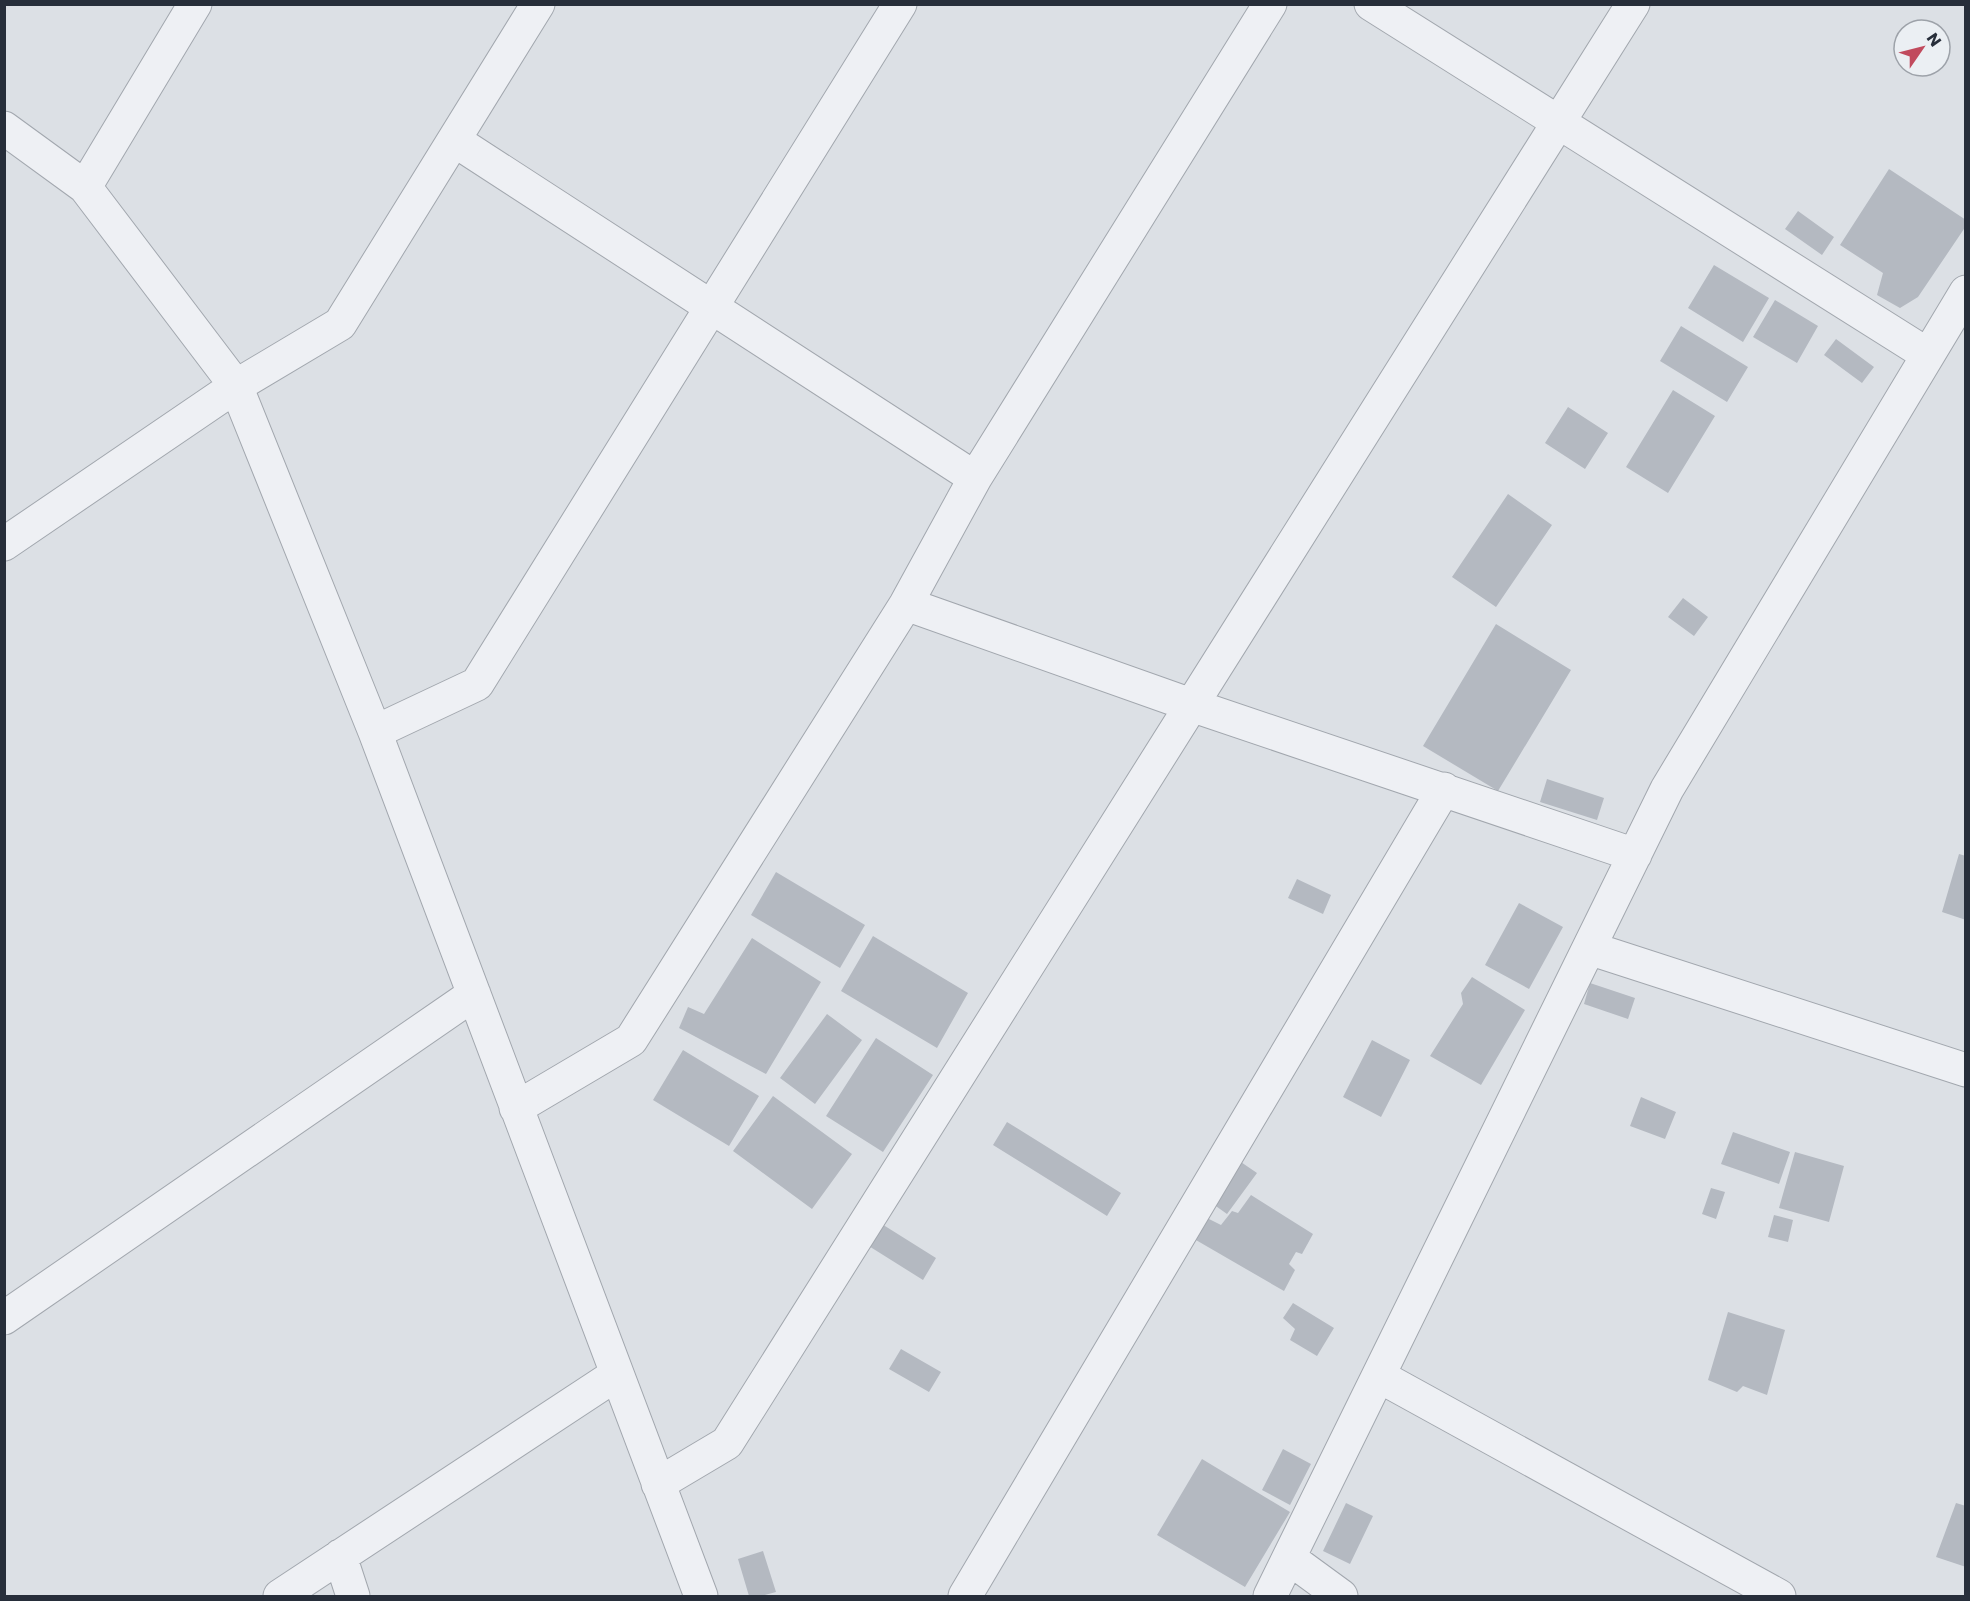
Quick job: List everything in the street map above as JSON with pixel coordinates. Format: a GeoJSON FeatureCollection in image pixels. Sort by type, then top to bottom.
{"type":"FeatureCollection","features":[{"type":"Feature","properties":{"kind":"street"},"geometry":{"type":"LineString","coordinates":[[85,187],[195,4]]}},
{"type":"Feature","properties":{"kind":"street"},"geometry":{"type":"LineString","coordinates":[[4,544],[236,386],[339,324],[538,4]]}},
{"type":"Feature","properties":{"kind":"street"},"geometry":{"type":"LineString","coordinates":[[375,732],[477,684],[900,4]]}},
{"type":"Feature","properties":{"kind":"street"},"geometry":{"type":"LineString","coordinates":[[516,1107],[632,1040],[906,604],[975,478],[1270,4]]}},
{"type":"Feature","properties":{"kind":"street"},"geometry":{"type":"LineString","coordinates":[[1371,4],[1928,355]]}},
{"type":"Feature","properties":{"kind":"street"},"geometry":{"type":"LineString","coordinates":[[658,1484],[727,1443],[1633,4]]}},
{"type":"Feature","properties":{"kind":"street"},"geometry":{"type":"LineString","coordinates":[[4,128],[85,187],[236,386],[375,732],[701,1596]]}},
{"type":"Feature","properties":{"kind":"street"},"geometry":{"type":"LineString","coordinates":[[454,140],[975,478]]}},
{"type":"Feature","properties":{"kind":"street"},"geometry":{"type":"LineString","coordinates":[[1270,1596],[1667,789],[1965,292]]}},
{"type":"Feature","properties":{"kind":"street"},"geometry":{"type":"LineString","coordinates":[[906,604],[1191,705],[1635,855]]}},
{"type":"Feature","properties":{"kind":"street"},"geometry":{"type":"LineString","coordinates":[[965,1596],[1444,789]]}},
{"type":"Feature","properties":{"kind":"street"},"geometry":{"type":"LineString","coordinates":[[1589,948],[1965,1070]]}},
{"type":"Feature","properties":{"kind":"street"},"geometry":{"type":"LineString","coordinates":[[4,1318],[474,994]]}},
{"type":"Feature","properties":{"kind":"street"},"geometry":{"type":"LineString","coordinates":[[280,1596],[617,1374]]}},
{"type":"Feature","properties":{"kind":"street"},"geometry":{"type":"LineString","coordinates":[[1379,1376],[1779,1596]]}},
{"type":"Feature","properties":{"kind":"street"},"geometry":{"type":"LineString","coordinates":[[340,1556],[353,1596]]}},
{"type":"Feature","properties":{"kind":"street"},"geometry":{"type":"LineString","coordinates":[[1289,1558],[1341,1596]]}},
{"type":"Feature","properties":{"kind":"building"},"geometry":{"type":"Polygon","coordinates":[[[1889,169],[1966,220],[1966,226],[1918,297],[1900,308],[1877,295],[1883,273],[1840,245],[1889,169]]]}},
{"type":"Feature","properties":{"kind":"building"},"geometry":{"type":"Polygon","coordinates":[[[1798,211],[1834,237],[1822,255],[1785,229],[1798,211]]]}},
{"type":"Feature","properties":{"kind":"building"},"geometry":{"type":"Polygon","coordinates":[[[1714,265],[1769,298],[1743,342],[1688,308],[1714,265]]]}},
{"type":"Feature","properties":{"kind":"building"},"geometry":{"type":"Polygon","coordinates":[[[1775,300],[1818,326],[1797,363],[1753,337],[1775,300]]]}},
{"type":"Feature","properties":{"kind":"building"},"geometry":{"type":"Polygon","coordinates":[[[1681,326],[1748,367],[1727,402],[1660,361],[1681,326]]]}},
{"type":"Feature","properties":{"kind":"building"},"geometry":{"type":"Polygon","coordinates":[[[1836,339],[1874,367],[1862,383],[1824,355],[1836,339]]]}},
{"type":"Feature","properties":{"kind":"building"},"geometry":{"type":"Polygon","coordinates":[[[1673,390],[1715,416],[1668,493],[1626,467],[1673,390]]]}},
{"type":"Feature","properties":{"kind":"building"},"geometry":{"type":"Polygon","coordinates":[[[1568,407],[1608,433],[1585,469],[1545,443],[1568,407]]]}},
{"type":"Feature","properties":{"kind":"building"},"geometry":{"type":"Polygon","coordinates":[[[1508,494],[1552,525],[1496,607],[1452,577],[1508,494]]]}},
{"type":"Feature","properties":{"kind":"building"},"geometry":{"type":"Polygon","coordinates":[[[1683,598],[1708,617],[1694,636],[1668,617],[1683,598]]]}},
{"type":"Feature","properties":{"kind":"building"},"geometry":{"type":"Polygon","coordinates":[[[1496,624],[1571,670],[1498,791],[1423,746],[1496,624]]]}},
{"type":"Feature","properties":{"kind":"building"},"geometry":{"type":"Polygon","coordinates":[[[1547,779],[1604,798],[1597,820],[1540,802],[1547,779]]]}},
{"type":"Feature","properties":{"kind":"building"},"geometry":{"type":"Polygon","coordinates":[[[1959,854],[1966,856],[1966,920],[1942,912],[1959,854]]]}},
{"type":"Feature","properties":{"kind":"building"},"geometry":{"type":"Polygon","coordinates":[[[776,872],[865,925],[840,968],[751,915],[776,872]]]}},
{"type":"Feature","properties":{"kind":"building"},"geometry":{"type":"Polygon","coordinates":[[[1297,879],[1331,895],[1323,914],[1288,898],[1297,879]]]}},
{"type":"Feature","properties":{"kind":"building"},"geometry":{"type":"Polygon","coordinates":[[[1519,903],[1563,927],[1529,989],[1485,965],[1519,903]]]}},
{"type":"Feature","properties":{"kind":"building"},"geometry":{"type":"Polygon","coordinates":[[[873,936],[968,993],[937,1048],[841,991],[873,936]]]}},
{"type":"Feature","properties":{"kind":"building"},"geometry":{"type":"Polygon","coordinates":[[[752,938],[821,982],[766,1074],[679,1028],[688,1007],[704,1014],[752,938]]]}},
{"type":"Feature","properties":{"kind":"building"},"geometry":{"type":"Polygon","coordinates":[[[1472,977],[1525,1010],[1481,1085],[1430,1056],[1463,1004],[1461,993],[1472,977]]]}},
{"type":"Feature","properties":{"kind":"building"},"geometry":{"type":"Polygon","coordinates":[[[1590,983],[1635,998],[1628,1019],[1584,1004],[1590,983]]]}},
{"type":"Feature","properties":{"kind":"building"},"geometry":{"type":"Polygon","coordinates":[[[827,1014],[862,1040],[815,1104],[780,1078],[827,1014]]]}},
{"type":"Feature","properties":{"kind":"building"},"geometry":{"type":"Polygon","coordinates":[[[876,1038],[933,1075],[883,1152],[826,1116],[876,1038]]]}},
{"type":"Feature","properties":{"kind":"building"},"geometry":{"type":"Polygon","coordinates":[[[1372,1040],[1410,1060],[1381,1117],[1343,1097],[1372,1040]]]}},
{"type":"Feature","properties":{"kind":"building"},"geometry":{"type":"Polygon","coordinates":[[[683,1050],[759,1096],[729,1146],[653,1100],[683,1050]]]}},
{"type":"Feature","properties":{"kind":"building"},"geometry":{"type":"Polygon","coordinates":[[[773,1096],[852,1154],[812,1209],[733,1151],[773,1096]]]}},
{"type":"Feature","properties":{"kind":"building"},"geometry":{"type":"Polygon","coordinates":[[[1641,1097],[1676,1112],[1665,1139],[1630,1126],[1641,1097]]]}},
{"type":"Feature","properties":{"kind":"building"},"geometry":{"type":"Polygon","coordinates":[[[1007,1122],[1121,1193],[1107,1216],[993,1145],[1007,1122]]]}},
{"type":"Feature","properties":{"kind":"building"},"geometry":{"type":"Polygon","coordinates":[[[1733,1132],[1790,1152],[1779,1184],[1721,1164],[1733,1132]]]}},
{"type":"Feature","properties":{"kind":"building"},"geometry":{"type":"Polygon","coordinates":[[[1795,1152],[1844,1166],[1829,1222],[1779,1208],[1795,1152]]]}},
{"type":"Feature","properties":{"kind":"building"},"geometry":{"type":"Polygon","coordinates":[[[1235,1158],[1257,1173],[1227,1214],[1206,1199],[1235,1158]]]}},
{"type":"Feature","properties":{"kind":"building"},"geometry":{"type":"Polygon","coordinates":[[[1711,1188],[1725,1192],[1716,1219],[1702,1214],[1711,1188]]]}},
{"type":"Feature","properties":{"kind":"building"},"geometry":{"type":"Polygon","coordinates":[[[1251,1195],[1313,1234],[1302,1254],[1296,1252],[1289,1264],[1295,1270],[1284,1291],[1189,1236],[1201,1215],[1221,1225],[1232,1211],[1238,1213],[1251,1195]]]}},
{"type":"Feature","properties":{"kind":"building"},"geometry":{"type":"Polygon","coordinates":[[[1774,1215],[1793,1220],[1788,1242],[1768,1237],[1774,1215]]]}},
{"type":"Feature","properties":{"kind":"building"},"geometry":{"type":"Polygon","coordinates":[[[877,1221],[936,1258],[923,1280],[864,1243],[877,1221]]]}},
{"type":"Feature","properties":{"kind":"building"},"geometry":{"type":"Polygon","coordinates":[[[1293,1303],[1334,1328],[1317,1356],[1290,1340],[1295,1329],[1283,1318],[1293,1303]]]}},
{"type":"Feature","properties":{"kind":"building"},"geometry":{"type":"Polygon","coordinates":[[[1728,1312],[1785,1330],[1767,1395],[1743,1386],[1737,1392],[1708,1380],[1728,1312]]]}},
{"type":"Feature","properties":{"kind":"building"},"geometry":{"type":"Polygon","coordinates":[[[901,1349],[941,1372],[929,1392],[889,1369],[901,1349]]]}},
{"type":"Feature","properties":{"kind":"building"},"geometry":{"type":"Polygon","coordinates":[[[1283,1449],[1311,1464],[1290,1505],[1262,1490],[1283,1449]]]}},
{"type":"Feature","properties":{"kind":"building"},"geometry":{"type":"Polygon","coordinates":[[[1202,1459],[1290,1512],[1245,1587],[1157,1535],[1202,1459]]]}},
{"type":"Feature","properties":{"kind":"building"},"geometry":{"type":"Polygon","coordinates":[[[1346,1503],[1373,1516],[1350,1564],[1323,1551],[1346,1503]]]}},
{"type":"Feature","properties":{"kind":"building"},"geometry":{"type":"Polygon","coordinates":[[[1956,1503],[1966,1506],[1966,1567],[1936,1557],[1956,1503]]]}},
{"type":"Feature","properties":{"kind":"building"},"geometry":{"type":"Polygon","coordinates":[[[763,1551],[776,1592],[749,1596],[738,1559],[763,1551]]]}}]}
